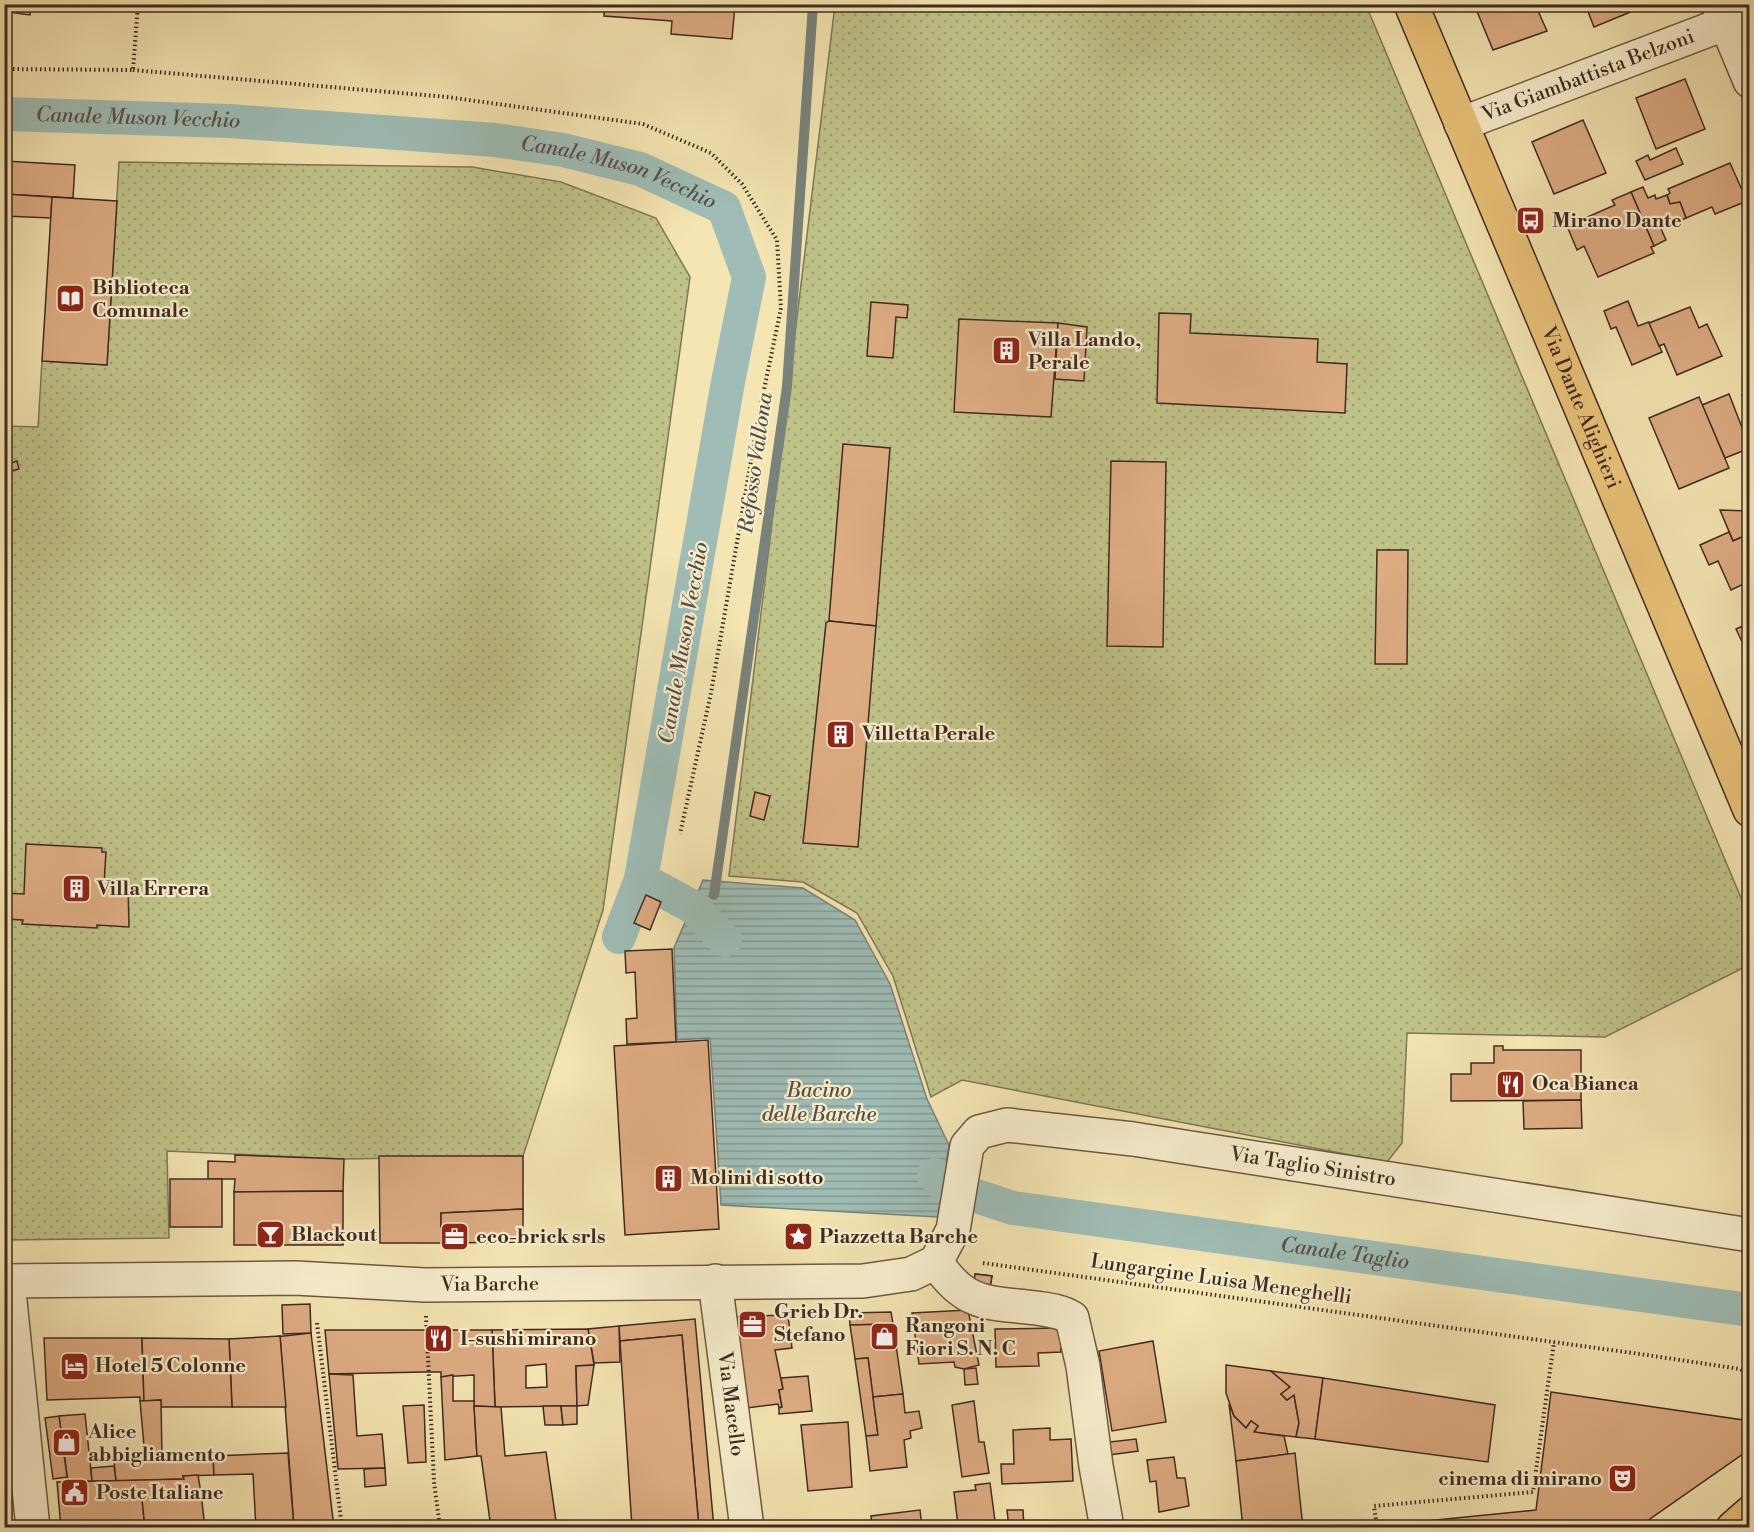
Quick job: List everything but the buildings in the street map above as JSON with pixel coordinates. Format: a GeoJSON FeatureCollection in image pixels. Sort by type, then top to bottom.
{"type":"FeatureCollection","features":[{"type":"Feature","properties":{"kind":"main road","name":"Via Dante Alighieri"},"geometry":{"type":"LineString","coordinates":[[1411,4],[1749,810]]}},
{"type":"Feature","properties":{"kind":"main road"},"geometry":{"type":"LineString","coordinates":[[1733,1527],[1749,1513]]}},
{"type":"Feature","properties":{"kind":"street","name":"Via Giambattista Belzoni"},"geometry":{"type":"LineString","coordinates":[[1461,124],[1731,14]]}},
{"type":"Feature","properties":{"kind":"street"},"geometry":{"type":"LineString","coordinates":[[1731,14],[1749,81]]}},
{"type":"Feature","properties":{"kind":"street","name":"Via Taglio Sinistro"},"geometry":{"type":"LineString","coordinates":[[936,1262],[953,1230],[968,1146],[979,1132],[1007,1125],[1133,1139],[1749,1235]]}},
{"type":"Feature","properties":{"kind":"street"},"geometry":{"type":"LineString","coordinates":[[936,1262],[953,1285],[966,1296],[1056,1311],[1072,1318],[1083,1366],[1096,1466],[1107,1527]]}},
{"type":"Feature","properties":{"kind":"street","name":"Via Barche"},"geometry":{"type":"LineString","coordinates":[[6,1281],[295,1278],[425,1285],[863,1281],[911,1274],[936,1262]]}},
{"type":"Feature","properties":{"kind":"street"},"geometry":{"type":"LineString","coordinates":[[6,1281],[10,1359],[33,1527]]}},
{"type":"Feature","properties":{"kind":"street","name":"Via Macello"},"geometry":{"type":"LineString","coordinates":[[715,1281],[747,1527]]}},
{"type":"Feature","properties":{"kind":"path"},"geometry":{"type":"LineString","coordinates":[[133,70],[138,4]]}},
{"type":"Feature","properties":{"kind":"path"},"geometry":{"type":"LineString","coordinates":[[4,69],[133,70],[447,97],[643,124],[711,153],[742,184],[777,240],[781,308],[760,410],[711,693],[680,834]]}},
{"type":"Feature","properties":{"kind":"path","name":"Lungargine Luisa Meneghelli"},"geometry":{"type":"LineString","coordinates":[[977,1262],[1740,1369],[1749,1375]]}},
{"type":"Feature","properties":{"kind":"path"},"geometry":{"type":"LineString","coordinates":[[425,1285],[434,1482],[440,1527]]}},
{"type":"Feature","properties":{"kind":"path"},"geometry":{"type":"LineString","coordinates":[[316,1323],[342,1527]]}},
{"type":"Feature","properties":{"kind":"path"},"geometry":{"type":"LineString","coordinates":[[1377,1527],[1374,1506],[1533,1492],[1554,1342]]}},
{"type":"Feature","properties":{"kind":"green space"},"geometry":{"type":"Polygon","coordinates":[[[835,5],[1366,5],[1749,917],[1749,965],[1605,1037],[1407,1033],[1402,1143],[1387,1162],[962,1080],[931,1097],[893,976],[857,913],[803,882],[729,876],[835,5]]]}},
{"type":"Feature","properties":{"kind":"green space"},"geometry":{"type":"Polygon","coordinates":[[[119,162],[472,167],[561,182],[656,218],[690,277],[603,910],[523,1156],[344,1159],[167,1151],[169,1238],[5,1240],[5,426],[38,427],[42,361],[107,365],[119,162]]]}},
{"type":"Feature","properties":{"kind":"water","name":"Bacino delle Barche"},"geometry":{"type":"Polygon","coordinates":[[[703,880],[803,888],[855,920],[890,984],[927,1099],[949,1145],[938,1217],[721,1205],[710,1038],[677,1040],[674,948],[703,880]]]}},
{"type":"Feature","properties":{"kind":"waterway","name":"Refosso Vallona"},"geometry":{"type":"LineString","coordinates":[[714,895],[787,387],[813,4]]}},
{"type":"Feature","properties":{"kind":"waterway","name":"Canale Muson Vecchio"},"geometry":{"type":"LineString","coordinates":[[4,114],[229,121],[495,140],[563,150],[640,169],[724,208],[749,277],[728,382],[641,879],[619,937]]}},
{"type":"Feature","properties":{"kind":"waterway"},"geometry":{"type":"LineString","coordinates":[[641,879],[693,907],[725,940]]}},
{"type":"Feature","properties":{"kind":"waterway","name":"Canale Taglio"},"geometry":{"type":"LineString","coordinates":[[934,1175],[943,1185],[1013,1208],[1750,1310]]}},
{"type":"Feature","properties":{"kind":"place","name":"Mirano Dante"},"geometry":{"type":"Point","coordinates":[1531,221]}},
{"type":"Feature","properties":{"kind":"place","name":"Biblioteca Comunale"},"geometry":{"type":"Point","coordinates":[71,299]}},
{"type":"Feature","properties":{"kind":"place","name":"Villa Lando, Perale"},"geometry":{"type":"Point","coordinates":[1007,351]}},
{"type":"Feature","properties":{"kind":"place","name":"Villetta Perale"},"geometry":{"type":"Point","coordinates":[841,734]}},
{"type":"Feature","properties":{"kind":"place","name":"Villa Errera"},"geometry":{"type":"Point","coordinates":[76,889]}},
{"type":"Feature","properties":{"kind":"place","name":"Oca Bianca"},"geometry":{"type":"Point","coordinates":[1511,1084]}},
{"type":"Feature","properties":{"kind":"place","name":"Molini di sotto"},"geometry":{"type":"Point","coordinates":[669,1178]}},
{"type":"Feature","properties":{"kind":"place","name":"Blackout"},"geometry":{"type":"Point","coordinates":[270,1235]}},
{"type":"Feature","properties":{"kind":"place","name":"eco-brick srls"},"geometry":{"type":"Point","coordinates":[455,1237]}},
{"type":"Feature","properties":{"kind":"place","name":"Piazzetta Barche"},"geometry":{"type":"Point","coordinates":[798,1237]}},
{"type":"Feature","properties":{"kind":"place","name":"Grieb Dr. Stefano"},"geometry":{"type":"Point","coordinates":[753,1324]}},
{"type":"Feature","properties":{"kind":"place","name":"Rangoni Fiori S. N. C"},"geometry":{"type":"Point","coordinates":[884,1337]}},
{"type":"Feature","properties":{"kind":"place","name":"I-sushi mirano"},"geometry":{"type":"Point","coordinates":[439,1339]}},
{"type":"Feature","properties":{"kind":"place","name":"Hotel 5 Colonne"},"geometry":{"type":"Point","coordinates":[74,1366]}},
{"type":"Feature","properties":{"kind":"place","name":"Alice abbigliamento"},"geometry":{"type":"Point","coordinates":[67,1443]}},
{"type":"Feature","properties":{"kind":"place","name":"cinema di mirano"},"geometry":{"type":"Point","coordinates":[1623,1479]}},
{"type":"Feature","properties":{"kind":"place","name":"Poste Italiane"},"geometry":{"type":"Point","coordinates":[75,1493]}}]}
